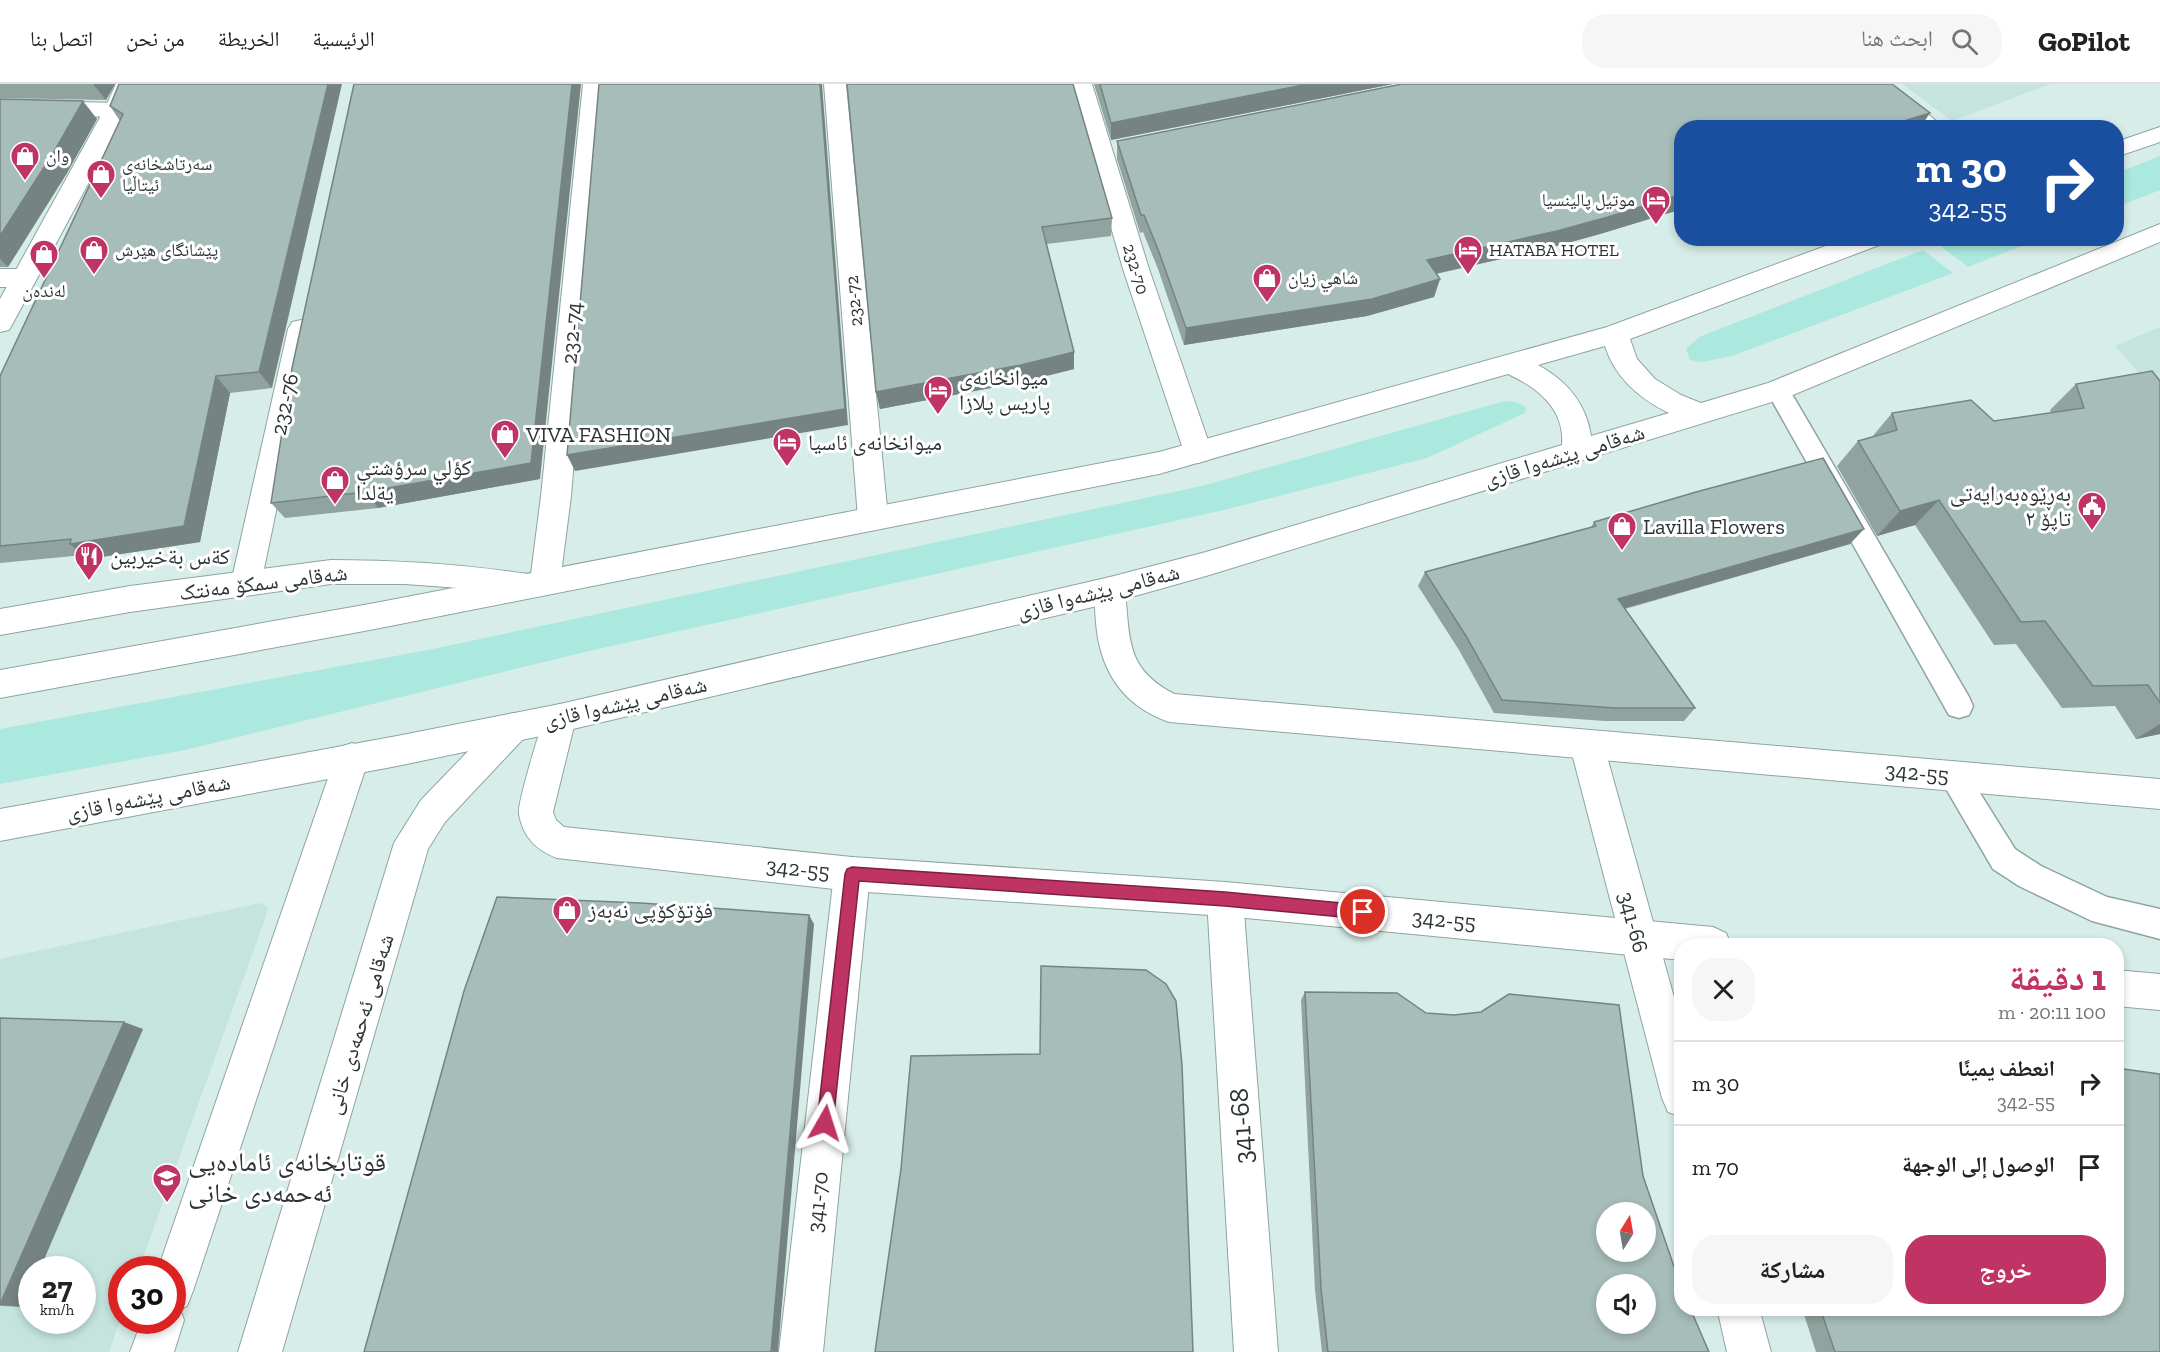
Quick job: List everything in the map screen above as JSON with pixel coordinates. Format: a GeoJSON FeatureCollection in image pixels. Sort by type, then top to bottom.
{"type":"FeatureCollection","features":[{"type":"Feature","properties":{"kind":"main road"},"geometry":{"type":"LineString","coordinates":[[0,323],[12,278],[116,110],[127,84]]}},
{"type":"Feature","properties":{"kind":"main road","name":"232-74"},"geometry":{"type":"LineString","coordinates":[[536,584],[556,496],[594,84]]}},
{"type":"Feature","properties":{"kind":"main road","name":"232-72"},"geometry":{"type":"LineString","coordinates":[[835,84],[873,518]]}},
{"type":"Feature","properties":{"kind":"main road","name":"232-70"},"geometry":{"type":"LineString","coordinates":[[1082,84],[1112,150],[1167,367],[1198,452]]}},
{"type":"Feature","properties":{"kind":"main road"},"geometry":{"type":"LineString","coordinates":[[1876,84],[1923,120]]}},
{"type":"Feature","properties":{"kind":"main road"},"geometry":{"type":"LineString","coordinates":[[0,107],[116,110]]}},
{"type":"Feature","properties":{"kind":"main road"},"geometry":{"type":"LineString","coordinates":[[2124,147],[2160,134]]}},
{"type":"Feature","properties":{"kind":"main road","name":"شەقامی پێشەوا قازی"},"geometry":{"type":"LineString","coordinates":[[0,825],[560,718],[1110,590],[1206,564],[1778,390],[2160,232]]}},
{"type":"Feature","properties":{"kind":"main road"},"geometry":{"type":"LineString","coordinates":[[0,684],[232,643],[1159,463],[1615,334],[1852,246]]}},
{"type":"Feature","properties":{"kind":"main road","name":"232-76"},"geometry":{"type":"LineString","coordinates":[[246,583],[306,304]]}},
{"type":"Feature","properties":{"kind":"main road"},"geometry":{"type":"LineString","coordinates":[[1615,334],[1623,361],[1645,387],[1680,407],[1700,414]]}},
{"type":"Feature","properties":{"kind":"main road"},"geometry":{"type":"LineString","coordinates":[[1510,364],[1531,373],[1549,385],[1563,399],[1577,425],[1579,439],[1576,452]]}},
{"type":"Feature","properties":{"kind":"main road","name":"شەقامی سمکۆ مەنتک"},"geometry":{"type":"LineString","coordinates":[[0,622],[130,599],[331,572],[369,570],[536,584]]}},
{"type":"Feature","properties":{"kind":"main road","name":"342-55"},"geometry":{"type":"LineString","coordinates":[[1110,590],[1112,632],[1120,664],[1140,690],[1169,708],[2160,794]]}},
{"type":"Feature","properties":{"kind":"main road","name":"342-55"},"geometry":{"type":"LineString","coordinates":[[560,718],[536,812],[542,830],[557,842],[852,874],[1225,899],[1674,941]]}},
{"type":"Feature","properties":{"kind":"main road","name":"شەقامی ئەحمەدی خانی"},"geometry":{"type":"LineString","coordinates":[[260,1352],[412,843],[433,811],[513,727]]}},
{"type":"Feature","properties":{"kind":"main road","name":"341-66"},"geometry":{"type":"LineString","coordinates":[[1587,746],[1674,1069]]}},
{"type":"Feature","properties":{"kind":"main road"},"geometry":{"type":"LineString","coordinates":[[184,1256],[352,758]]}},
{"type":"Feature","properties":{"kind":"main road","name":"341-70"},"geometry":{"type":"LineString","coordinates":[[801,1352],[852,874]]}},
{"type":"Feature","properties":{"kind":"main road","name":"341-68"},"geometry":{"type":"LineString","coordinates":[[1225,899],[1256,1352]]}},
{"type":"Feature","properties":{"kind":"main road"},"geometry":{"type":"LineString","coordinates":[[2124,989],[2160,992]]}},
{"type":"Feature","properties":{"kind":"main road"},"geometry":{"type":"LineString","coordinates":[[1740,1316],[1749,1352]]}},
{"type":"Feature","properties":{"kind":"main road"},"geometry":{"type":"LineString","coordinates":[[152,1352],[158,1334]]}},
{"type":"Feature","properties":{"kind":"lane"},"geometry":{"type":"LineString","coordinates":[[1778,390],[1959,706]]}},
{"type":"Feature","properties":{"kind":"lane"},"geometry":{"type":"LineString","coordinates":[[1953,775],[2004,858],[2030,876],[2103,911],[2160,924]]}},
{"type":"Feature","properties":{"kind":"shaded area"},"geometry":{"type":"Polygon","coordinates":[[[1902,84],[2051,84],[1955,120],[1951,120],[1902,84]]]}},
{"type":"Feature","properties":{"kind":"shaded area"},"geometry":{"type":"Polygon","coordinates":[[[2160,327],[2160,396],[2115,346],[2160,327]]]}},
{"type":"Feature","properties":{"kind":"shaded area"},"geometry":{"type":"Polygon","coordinates":[[[261,903],[268,907],[144,1256],[108,1256],[108,1334],[115,1334],[109,1352],[0,1352],[0,959],[261,903]]]}},
{"type":"Feature","properties":{"kind":"green space"},"geometry":{"type":"Polygon","coordinates":[[[2160,156],[2160,190],[2124,204],[2124,170],[2160,156]]]}},
{"type":"Feature","properties":{"kind":"green space"},"geometry":{"type":"Polygon","coordinates":[[[1941,246],[2021,246],[1968,267],[1941,246]]]}},
{"type":"Feature","properties":{"kind":"green space"},"geometry":{"type":"Polygon","coordinates":[[[1923,250],[1953,273],[1732,356],[1702,362],[1690,360],[1686,349],[1699,337],[1923,250]]]}},
{"type":"Feature","properties":{"kind":"green space"},"geometry":{"type":"Polygon","coordinates":[[[1505,401],[1516,402],[1526,407],[1525,413],[1427,458],[1224,510],[589,651],[185,750],[0,784],[0,729],[428,650],[1202,486],[1505,401]]]}},
{"type":"Feature","properties":{"kind":"building"},"geometry":{"type":"Polygon","coordinates":[[[119,84],[328,84],[259,372],[216,376],[184,526],[70,544],[71,539],[0,546],[0,376],[123,114],[110,106],[119,84]]]}},
{"type":"Feature","properties":{"kind":"building"},"geometry":{"type":"Polygon","coordinates":[[[354,84],[572,84],[531,463],[365,492],[271,503],[292,368],[354,84]]]}},
{"type":"Feature","properties":{"kind":"building"},"geometry":{"type":"Polygon","coordinates":[[[599,84],[820,84],[845,409],[567,455],[599,84]]]}},
{"type":"Feature","properties":{"kind":"building"},"geometry":{"type":"Polygon","coordinates":[[[847,84],[1073,84],[1112,218],[1042,227],[1074,352],[1021,365],[876,392],[847,84]]]}},
{"type":"Feature","properties":{"kind":"building"},"geometry":{"type":"Polygon","coordinates":[[[1100,84],[1308,84],[1111,123],[1100,84]]]}},
{"type":"Feature","properties":{"kind":"building"},"geometry":{"type":"Polygon","coordinates":[[[1402,84],[1892,84],[1930,113],[1907,120],[1674,120],[1674,196],[1557,231],[1427,260],[1440,279],[1372,299],[1186,328],[1159,252],[1144,215],[1141,215],[1117,141],[1402,84]]]}},
{"type":"Feature","properties":{"kind":"building"},"geometry":{"type":"Polygon","coordinates":[[[0,99],[83,101],[52,155],[0,236],[0,99]]]}},
{"type":"Feature","properties":{"kind":"building"},"geometry":{"type":"Polygon","coordinates":[[[2152,371],[2160,381],[2160,703],[2148,685],[2093,686],[2045,621],[2021,622],[1939,500],[1900,511],[1858,441],[1897,430],[1892,413],[1971,400],[1994,421],[2084,408],[2076,384],[2152,371]]]}},
{"type":"Feature","properties":{"kind":"building"},"geometry":{"type":"Polygon","coordinates":[[[1823,458],[1864,529],[1618,599],[1695,708],[1615,708],[1502,700],[1466,636],[1425,572],[1596,526],[1594,522],[1823,458]]]}},
{"type":"Feature","properties":{"kind":"building"},"geometry":{"type":"Polygon","coordinates":[[[497,897],[641,903],[809,915],[771,1352],[364,1352],[464,991],[497,897]]]}},
{"type":"Feature","properties":{"kind":"building"},"geometry":{"type":"Polygon","coordinates":[[[1041,966],[1146,970],[1166,984],[1176,1001],[1182,1065],[1193,1352],[875,1352],[901,1169],[911,1056],[1040,1054],[1041,966]]]}},
{"type":"Feature","properties":{"kind":"building"},"geometry":{"type":"Polygon","coordinates":[[[1305,992],[1397,993],[1426,1013],[1454,1015],[1481,1012],[1509,994],[1619,1005],[1643,1176],[1652,1202],[1596,1202],[1596,1262],[1656,1262],[1656,1214],[1674,1267],[1674,1316],[1693,1316],[1709,1352],[1328,1352],[1321,1288],[1305,992]]]}},
{"type":"Feature","properties":{"kind":"building"},"geometry":{"type":"Polygon","coordinates":[[[0,1018],[124,1022],[21,1256],[18,1256],[18,1263],[0,1304],[0,1018]]]}},
{"type":"Feature","properties":{"kind":"building"},"geometry":{"type":"Polygon","coordinates":[[[2124,1069],[2160,1074],[2160,1352],[1835,1352],[1823,1316],[2124,1316],[2124,1069]]]}},
{"type":"Feature","properties":{"kind":"place","name":"وان"},"geometry":{"type":"Point","coordinates":[25,182]}},
{"type":"Feature","properties":{"kind":"place","name":"سەرتاشخانەی ئیتاڵیا"},"geometry":{"type":"Point","coordinates":[101,200]}},
{"type":"Feature","properties":{"kind":"place","name":"موتيل پالينسيا"},"geometry":{"type":"Point","coordinates":[1656,226]}},
{"type":"Feature","properties":{"kind":"place","name":"پێشانگای هێرش"},"geometry":{"type":"Point","coordinates":[94,276]}},
{"type":"Feature","properties":{"kind":"place","name":"HATABA HOTEL"},"geometry":{"type":"Point","coordinates":[1468,276]}},
{"type":"Feature","properties":{"kind":"place","name":"لەندەن"},"geometry":{"type":"Point","coordinates":[44,280]}},
{"type":"Feature","properties":{"kind":"place","name":"شاهي زيان"},"geometry":{"type":"Point","coordinates":[1267,304]}},
{"type":"Feature","properties":{"kind":"place","name":"میوانخانەی پاریس پلازا"},"geometry":{"type":"Point","coordinates":[938,416]}},
{"type":"Feature","properties":{"kind":"place","name":"VIVA FASHION"},"geometry":{"type":"Point","coordinates":[505,460]}},
{"type":"Feature","properties":{"kind":"place","name":"میوانخانەی ئاسیا"},"geometry":{"type":"Point","coordinates":[787,468]}},
{"type":"Feature","properties":{"kind":"place","name":"كؤلي سرؤشتي يةلدا"},"geometry":{"type":"Point","coordinates":[335,506]}},
{"type":"Feature","properties":{"kind":"place","name":"بەڕێوەبەرایەتی تاپۆ ٢"},"geometry":{"type":"Point","coordinates":[2092,532]}},
{"type":"Feature","properties":{"kind":"place","name":"Lavilla Flowers"},"geometry":{"type":"Point","coordinates":[1622,552]}},
{"type":"Feature","properties":{"kind":"place","name":"كةس بةخيربين"},"geometry":{"type":"Point","coordinates":[89,582]}},
{"type":"Feature","properties":{"kind":"place","name":"فۆتۆکۆپی نەبەز"},"geometry":{"type":"Point","coordinates":[567,936]}},
{"type":"Feature","properties":{"kind":"place","name":"قوتابخانەی ئامادەیی ئەحمەدی خانی"},"geometry":{"type":"Point","coordinates":[167,1204]}},
{"type":"Feature","properties":{"kind":"route"},"geometry":{"type":"LineString","coordinates":[[825,1123],[852,874],[1225,899],[1363,912]]}}]}
